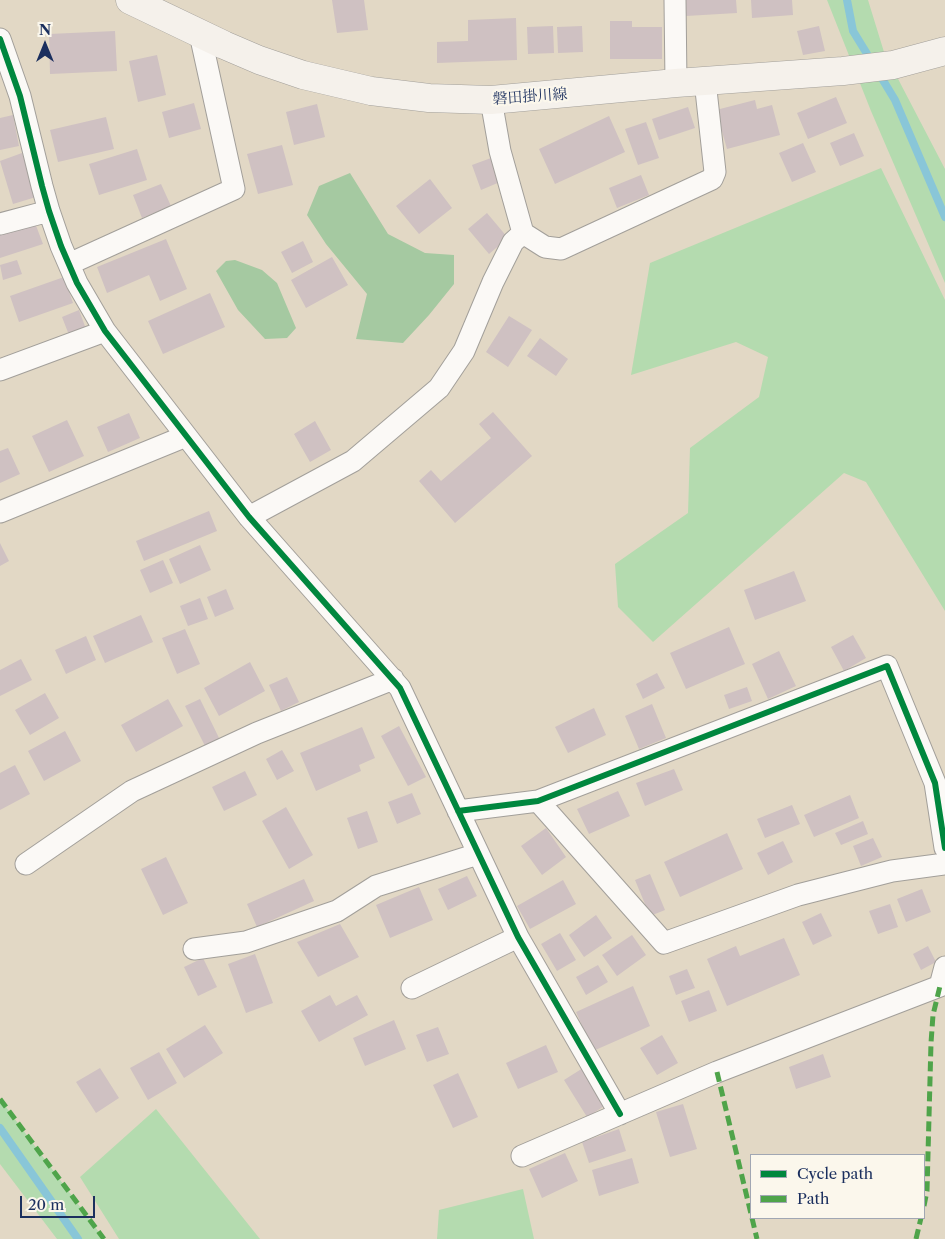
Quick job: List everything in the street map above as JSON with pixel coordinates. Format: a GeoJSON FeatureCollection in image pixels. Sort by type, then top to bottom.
{"type":"FeatureCollection","features":[{"type":"Feature","properties":{"kind":"main road","name":"磐田掛川線"},"geometry":{"type":"LineString","coordinates":[[130,0],[259,60],[303,75],[371,91],[430,98],[491,100],[676,83],[843,71],[893,65],[945,52]]}},
{"type":"Feature","properties":{"kind":"street"},"geometry":{"type":"LineString","coordinates":[[675,0],[676,83]]}},
{"type":"Feature","properties":{"kind":"street"},"geometry":{"type":"LineString","coordinates":[[69,264],[234,189],[200,34]]}},
{"type":"Feature","properties":{"kind":"street"},"geometry":{"type":"LineString","coordinates":[[0,39],[9,90],[61,246],[77,283],[105,331],[249,517],[400,688],[518,938],[620,1114]]}},
{"type":"Feature","properties":{"kind":"street"},"geometry":{"type":"LineString","coordinates":[[491,100],[500,151],[523,233],[545,248],[562,249],[712,179],[715,172],[705,81]]}},
{"type":"Feature","properties":{"kind":"street"},"geometry":{"type":"LineString","coordinates":[[0,224],[50,212]]}},
{"type":"Feature","properties":{"kind":"street"},"geometry":{"type":"LineString","coordinates":[[249,517],[353,461],[439,388],[464,351],[493,282],[513,242],[523,233]]}},
{"type":"Feature","properties":{"kind":"street"},"geometry":{"type":"LineString","coordinates":[[0,370],[105,331]]}},
{"type":"Feature","properties":{"kind":"street"},"geometry":{"type":"LineString","coordinates":[[0,512],[186,436]]}},
{"type":"Feature","properties":{"kind":"street"},"geometry":{"type":"LineString","coordinates":[[458,811],[538,801],[887,666],[935,783],[945,848]]}},
{"type":"Feature","properties":{"kind":"street"},"geometry":{"type":"LineString","coordinates":[[26,864],[132,791],[257,733],[393,680]]}},
{"type":"Feature","properties":{"kind":"street"},"geometry":{"type":"LineString","coordinates":[[538,801],[664,943],[798,895],[892,871],[945,864]]}},
{"type":"Feature","properties":{"kind":"street"},"geometry":{"type":"LineString","coordinates":[[194,949],[246,942],[337,911],[376,886],[478,854]]}},
{"type":"Feature","properties":{"kind":"street"},"geometry":{"type":"LineString","coordinates":[[412,988],[518,938]]}},
{"type":"Feature","properties":{"kind":"street"},"geometry":{"type":"LineString","coordinates":[[522,1156],[717,1072],[940,986],[945,967]]}},
{"type":"Feature","properties":{"kind":"green space"},"geometry":{"type":"Polygon","coordinates":[[[827,0],[868,0],[884,52],[945,169],[945,283],[871,111],[827,0]]]}},
{"type":"Feature","properties":{"kind":"green space"},"geometry":{"type":"Polygon","coordinates":[[[881,168],[945,300],[945,611],[866,482],[844,473],[653,642],[618,607],[615,564],[688,513],[690,448],[759,397],[768,357],[736,342],[631,375],[650,263],[881,168]]]}},
{"type":"Feature","properties":{"kind":"green space"},"geometry":{"type":"Polygon","coordinates":[[[350,173],[388,234],[425,253],[454,255],[454,284],[403,343],[356,339],[367,294],[326,244],[307,215],[319,186],[350,173]]]}},
{"type":"Feature","properties":{"kind":"green space"},"geometry":{"type":"Polygon","coordinates":[[[235,260],[262,270],[277,283],[296,328],[287,338],[265,339],[238,310],[216,271],[226,261],[235,260]]]}},
{"type":"Feature","properties":{"kind":"green space"},"geometry":{"type":"Polygon","coordinates":[[[0,1099],[104,1239],[57,1239],[0,1164],[0,1099]]]}},
{"type":"Feature","properties":{"kind":"green space"},"geometry":{"type":"Polygon","coordinates":[[[156,1109],[260,1239],[119,1239],[80,1177],[156,1109]]]}},
{"type":"Feature","properties":{"kind":"green space"},"geometry":{"type":"Polygon","coordinates":[[[523,1189],[534,1239],[437,1239],[439,1210],[523,1189]]]}},
{"type":"Feature","properties":{"kind":"building"},"geometry":{"type":"Polygon","coordinates":[[[332,0],[364,0],[368,30],[337,33],[332,0]]]}},
{"type":"Feature","properties":{"kind":"building"},"geometry":{"type":"Polygon","coordinates":[[[686,0],[736,0],[737,13],[686,16],[686,0]]]}},
{"type":"Feature","properties":{"kind":"building"},"geometry":{"type":"Polygon","coordinates":[[[751,0],[792,0],[793,15],[752,18],[751,0]]]}},
{"type":"Feature","properties":{"kind":"building"},"geometry":{"type":"Polygon","coordinates":[[[516,18],[517,60],[437,63],[437,42],[468,41],[468,20],[516,18]]]}},
{"type":"Feature","properties":{"kind":"building"},"geometry":{"type":"Polygon","coordinates":[[[610,21],[632,21],[632,27],[662,27],[662,59],[610,59],[610,21]]]}},
{"type":"Feature","properties":{"kind":"building"},"geometry":{"type":"Polygon","coordinates":[[[553,26],[554,53],[528,54],[527,27],[553,26]]]}},
{"type":"Feature","properties":{"kind":"building"},"geometry":{"type":"Polygon","coordinates":[[[582,26],[583,52],[558,53],[557,27],[582,26]]]}},
{"type":"Feature","properties":{"kind":"building"},"geometry":{"type":"Polygon","coordinates":[[[819,26],[825,51],[803,55],[797,31],[819,26]]]}},
{"type":"Feature","properties":{"kind":"building"},"geometry":{"type":"Polygon","coordinates":[[[115,31],[117,71],[50,74],[49,34],[115,31]]]}},
{"type":"Feature","properties":{"kind":"building"},"geometry":{"type":"Polygon","coordinates":[[[157,55],[166,95],[138,102],[129,61],[157,55]]]}},
{"type":"Feature","properties":{"kind":"building"},"geometry":{"type":"Polygon","coordinates":[[[836,97],[847,123],[808,139],[797,113],[836,97]]]}},
{"type":"Feature","properties":{"kind":"building"},"geometry":{"type":"Polygon","coordinates":[[[755,100],[757,109],[772,105],[780,135],[727,149],[716,110],[755,100]]]}},
{"type":"Feature","properties":{"kind":"building"},"geometry":{"type":"Polygon","coordinates":[[[194,103],[201,129],[169,138],[162,112],[194,103]]]}},
{"type":"Feature","properties":{"kind":"building"},"geometry":{"type":"Polygon","coordinates":[[[317,104],[325,137],[294,145],[286,112],[317,104]]]}},
{"type":"Feature","properties":{"kind":"building"},"geometry":{"type":"Polygon","coordinates":[[[688,107],[695,128],[659,140],[652,119],[688,107]]]}},
{"type":"Feature","properties":{"kind":"building"},"geometry":{"type":"Polygon","coordinates":[[[13,115],[19,146],[0,150],[0,118],[13,115]]]}},
{"type":"Feature","properties":{"kind":"building"},"geometry":{"type":"Polygon","coordinates":[[[609,116],[625,152],[555,184],[539,149],[609,116]]]}},
{"type":"Feature","properties":{"kind":"building"},"geometry":{"type":"Polygon","coordinates":[[[106,117],[114,149],[58,162],[50,130],[106,117]]]}},
{"type":"Feature","properties":{"kind":"building"},"geometry":{"type":"Polygon","coordinates":[[[646,122],[659,158],[638,165],[625,129],[646,122]]]}},
{"type":"Feature","properties":{"kind":"building"},"geometry":{"type":"Polygon","coordinates":[[[854,133],[864,156],[840,166],[830,143],[854,133]]]}},
{"type":"Feature","properties":{"kind":"building"},"geometry":{"type":"Polygon","coordinates":[[[803,143],[816,172],[792,182],[779,153],[803,143]]]}},
{"type":"Feature","properties":{"kind":"building"},"geometry":{"type":"Polygon","coordinates":[[[282,145],[293,185],[258,194],[247,154],[282,145]]]}},
{"type":"Feature","properties":{"kind":"building"},"geometry":{"type":"Polygon","coordinates":[[[137,149],[147,180],[99,195],[89,164],[137,149]]]}},
{"type":"Feature","properties":{"kind":"building"},"geometry":{"type":"Polygon","coordinates":[[[22,153],[36,197],[13,204],[0,161],[22,153]]]}},
{"type":"Feature","properties":{"kind":"building"},"geometry":{"type":"Polygon","coordinates":[[[491,158],[500,182],[481,190],[472,165],[491,158]]]}},
{"type":"Feature","properties":{"kind":"building"},"geometry":{"type":"Polygon","coordinates":[[[641,175],[649,195],[617,208],[609,188],[641,175]]]}},
{"type":"Feature","properties":{"kind":"building"},"geometry":{"type":"Polygon","coordinates":[[[430,179],[452,208],[419,234],[396,206],[430,179]]]}},
{"type":"Feature","properties":{"kind":"building"},"geometry":{"type":"Polygon","coordinates":[[[161,184],[171,206],[142,218],[133,195],[161,184]]]}},
{"type":"Feature","properties":{"kind":"building"},"geometry":{"type":"Polygon","coordinates":[[[487,213],[508,238],[489,254],[468,229],[487,213]]]}},
{"type":"Feature","properties":{"kind":"building"},"geometry":{"type":"Polygon","coordinates":[[[35,223],[43,244],[0,258],[0,235],[35,223]]]}},
{"type":"Feature","properties":{"kind":"building"},"geometry":{"type":"Polygon","coordinates":[[[166,239],[187,289],[160,301],[149,275],[107,293],[97,267],[166,239]]]}},
{"type":"Feature","properties":{"kind":"building"},"geometry":{"type":"Polygon","coordinates":[[[303,241],[313,262],[292,273],[281,252],[303,241]]]}},
{"type":"Feature","properties":{"kind":"building"},"geometry":{"type":"Polygon","coordinates":[[[332,257],[348,285],[306,308],[291,280],[332,257]]]}},
{"type":"Feature","properties":{"kind":"building"},"geometry":{"type":"Polygon","coordinates":[[[17,260],[22,274],[3,280],[0,265],[17,260]]]}},
{"type":"Feature","properties":{"kind":"building"},"geometry":{"type":"Polygon","coordinates":[[[64,277],[73,303],[19,322],[10,296],[64,277]]]}},
{"type":"Feature","properties":{"kind":"building"},"geometry":{"type":"Polygon","coordinates":[[[210,293],[225,327],[163,354],[148,321],[210,293]]]}},
{"type":"Feature","properties":{"kind":"building"},"geometry":{"type":"Polygon","coordinates":[[[79,310],[86,329],[69,335],[62,317],[79,310]]]}},
{"type":"Feature","properties":{"kind":"building"},"geometry":{"type":"Polygon","coordinates":[[[509,316],[532,330],[508,367],[486,352],[509,316]]]}},
{"type":"Feature","properties":{"kind":"building"},"geometry":{"type":"Polygon","coordinates":[[[540,338],[568,359],[556,376],[527,356],[540,338]]]}},
{"type":"Feature","properties":{"kind":"building"},"geometry":{"type":"Polygon","coordinates":[[[493,412],[532,456],[455,523],[419,481],[431,470],[441,481],[491,438],[479,424],[493,412]]]}},
{"type":"Feature","properties":{"kind":"building"},"geometry":{"type":"Polygon","coordinates":[[[129,413],[140,438],[108,452],[97,427],[129,413]]]}},
{"type":"Feature","properties":{"kind":"building"},"geometry":{"type":"Polygon","coordinates":[[[67,420],[84,456],[49,472],[32,436],[67,420]]]}},
{"type":"Feature","properties":{"kind":"building"},"geometry":{"type":"Polygon","coordinates":[[[315,421],[331,450],[310,462],[294,434],[315,421]]]}},
{"type":"Feature","properties":{"kind":"building"},"geometry":{"type":"Polygon","coordinates":[[[8,448],[20,474],[0,483],[0,451],[8,448]]]}},
{"type":"Feature","properties":{"kind":"building"},"geometry":{"type":"Polygon","coordinates":[[[209,511],[217,531],[144,561],[136,541],[209,511]]]}},
{"type":"Feature","properties":{"kind":"building"},"geometry":{"type":"Polygon","coordinates":[[[0,543],[9,561],[0,566],[0,543]]]}},
{"type":"Feature","properties":{"kind":"building"},"geometry":{"type":"Polygon","coordinates":[[[200,545],[211,570],[180,584],[169,559],[200,545]]]}},
{"type":"Feature","properties":{"kind":"building"},"geometry":{"type":"Polygon","coordinates":[[[163,560],[173,583],[150,593],[140,570],[163,560]]]}},
{"type":"Feature","properties":{"kind":"building"},"geometry":{"type":"Polygon","coordinates":[[[794,571],[806,601],[755,620],[744,590],[794,571]]]}},
{"type":"Feature","properties":{"kind":"building"},"geometry":{"type":"Polygon","coordinates":[[[226,589],[234,609],[215,617],[207,597],[226,589]]]}},
{"type":"Feature","properties":{"kind":"building"},"geometry":{"type":"Polygon","coordinates":[[[200,598],[208,619],[188,626],[180,606],[200,598]]]}},
{"type":"Feature","properties":{"kind":"building"},"geometry":{"type":"Polygon","coordinates":[[[141,615],[153,642],[105,663],[93,636],[141,615]]]}},
{"type":"Feature","properties":{"kind":"building"},"geometry":{"type":"Polygon","coordinates":[[[729,627],[745,664],[686,689],[670,653],[729,627]]]}},
{"type":"Feature","properties":{"kind":"building"},"geometry":{"type":"Polygon","coordinates":[[[185,629],[200,664],[177,674],[162,638],[185,629]]]}},
{"type":"Feature","properties":{"kind":"building"},"geometry":{"type":"Polygon","coordinates":[[[853,635],[866,658],[844,671],[831,647],[853,635]]]}},
{"type":"Feature","properties":{"kind":"building"},"geometry":{"type":"Polygon","coordinates":[[[86,636],[96,660],[66,674],[55,650],[86,636]]]}},
{"type":"Feature","properties":{"kind":"building"},"geometry":{"type":"Polygon","coordinates":[[[779,651],[796,686],[768,699],[752,664],[779,651]]]}},
{"type":"Feature","properties":{"kind":"building"},"geometry":{"type":"Polygon","coordinates":[[[21,659],[32,680],[0,696],[0,670],[21,659]]]}},
{"type":"Feature","properties":{"kind":"building"},"geometry":{"type":"Polygon","coordinates":[[[250,662],[265,691],[219,716],[204,688],[250,662]]]}},
{"type":"Feature","properties":{"kind":"building"},"geometry":{"type":"Polygon","coordinates":[[[657,673],[665,688],[643,699],[636,684],[657,673]]]}},
{"type":"Feature","properties":{"kind":"building"},"geometry":{"type":"Polygon","coordinates":[[[287,677],[299,702],[281,711],[269,685],[287,677]]]}},
{"type":"Feature","properties":{"kind":"building"},"geometry":{"type":"Polygon","coordinates":[[[747,687],[752,701],[729,709],[724,695],[747,687]]]}},
{"type":"Feature","properties":{"kind":"building"},"geometry":{"type":"Polygon","coordinates":[[[45,693],[59,718],[30,735],[15,710],[45,693]]]}},
{"type":"Feature","properties":{"kind":"building"},"geometry":{"type":"Polygon","coordinates":[[[168,699],[183,726],[136,752],[121,725],[168,699]]]}},
{"type":"Feature","properties":{"kind":"building"},"geometry":{"type":"Polygon","coordinates":[[[200,699],[220,740],[206,748],[185,706],[200,699]]]}},
{"type":"Feature","properties":{"kind":"building"},"geometry":{"type":"Polygon","coordinates":[[[652,704],[666,738],[639,749],[625,716],[652,704]]]}},
{"type":"Feature","properties":{"kind":"building"},"geometry":{"type":"Polygon","coordinates":[[[594,708],[606,735],[568,753],[555,727],[594,708]]]}},
{"type":"Feature","properties":{"kind":"building"},"geometry":{"type":"Polygon","coordinates":[[[399,726],[426,777],[408,786],[381,736],[399,726]]]}},
{"type":"Feature","properties":{"kind":"building"},"geometry":{"type":"Polygon","coordinates":[[[362,727],[375,758],[359,765],[361,771],[316,791],[300,753],[362,727]]]}},
{"type":"Feature","properties":{"kind":"building"},"geometry":{"type":"Polygon","coordinates":[[[65,731],[81,761],[44,781],[28,751],[65,731]]]}},
{"type":"Feature","properties":{"kind":"building"},"geometry":{"type":"Polygon","coordinates":[[[282,750],[294,771],[277,780],[266,759],[282,750]]]}},
{"type":"Feature","properties":{"kind":"building"},"geometry":{"type":"Polygon","coordinates":[[[15,765],[30,794],[0,810],[0,773],[15,765]]]}},
{"type":"Feature","properties":{"kind":"building"},"geometry":{"type":"Polygon","coordinates":[[[674,769],[683,790],[645,806],[636,783],[674,769]]]}},
{"type":"Feature","properties":{"kind":"building"},"geometry":{"type":"Polygon","coordinates":[[[245,771],[257,795],[224,811],[212,787],[245,771]]]}},
{"type":"Feature","properties":{"kind":"building"},"geometry":{"type":"Polygon","coordinates":[[[618,791],[630,816],[589,834],[577,809],[618,791]]]}},
{"type":"Feature","properties":{"kind":"building"},"geometry":{"type":"Polygon","coordinates":[[[412,793],[421,814],[397,824],[388,802],[412,793]]]}},
{"type":"Feature","properties":{"kind":"building"},"geometry":{"type":"Polygon","coordinates":[[[850,795],[859,818],[814,837],[804,815],[850,795]]]}},
{"type":"Feature","properties":{"kind":"building"},"geometry":{"type":"Polygon","coordinates":[[[792,805],[800,824],[765,838],[757,819],[792,805]]]}},
{"type":"Feature","properties":{"kind":"building"},"geometry":{"type":"Polygon","coordinates":[[[286,807],[313,855],[289,869],[262,821],[286,807]]]}},
{"type":"Feature","properties":{"kind":"building"},"geometry":{"type":"Polygon","coordinates":[[[367,811],[378,842],[358,849],[347,818],[367,811]]]}},
{"type":"Feature","properties":{"kind":"building"},"geometry":{"type":"Polygon","coordinates":[[[863,821],[868,834],[841,845],[835,833],[863,821]]]}},
{"type":"Feature","properties":{"kind":"building"},"geometry":{"type":"Polygon","coordinates":[[[546,828],[566,857],[542,875],[521,846],[546,828]]]}},
{"type":"Feature","properties":{"kind":"building"},"geometry":{"type":"Polygon","coordinates":[[[727,833],[743,869],[680,897],[664,862],[727,833]]]}},
{"type":"Feature","properties":{"kind":"building"},"geometry":{"type":"Polygon","coordinates":[[[873,838],[882,857],[861,866],[853,846],[873,838]]]}},
{"type":"Feature","properties":{"kind":"building"},"geometry":{"type":"Polygon","coordinates":[[[783,841],[793,862],[768,875],[757,853],[783,841]]]}},
{"type":"Feature","properties":{"kind":"building"},"geometry":{"type":"Polygon","coordinates":[[[166,857],[188,903],[163,915],[141,869],[166,857]]]}},
{"type":"Feature","properties":{"kind":"building"},"geometry":{"type":"Polygon","coordinates":[[[650,874],[665,910],[650,916],[635,880],[650,874]]]}},
{"type":"Feature","properties":{"kind":"building"},"geometry":{"type":"Polygon","coordinates":[[[467,876],[477,896],[448,910],[438,889],[467,876]]]}},
{"type":"Feature","properties":{"kind":"building"},"geometry":{"type":"Polygon","coordinates":[[[304,879],[314,901],[257,927],[247,904],[304,879]]]}},
{"type":"Feature","properties":{"kind":"building"},"geometry":{"type":"Polygon","coordinates":[[[563,880],[576,904],[530,929],[517,906],[563,880]]]}},
{"type":"Feature","properties":{"kind":"building"},"geometry":{"type":"Polygon","coordinates":[[[419,887],[433,920],[390,938],[376,905],[419,887]]]}},
{"type":"Feature","properties":{"kind":"building"},"geometry":{"type":"Polygon","coordinates":[[[922,889],[931,912],[906,922],[897,899],[922,889]]]}},
{"type":"Feature","properties":{"kind":"building"},"geometry":{"type":"Polygon","coordinates":[[[890,904],[898,927],[878,934],[869,911],[890,904]]]}},
{"type":"Feature","properties":{"kind":"building"},"geometry":{"type":"Polygon","coordinates":[[[821,913],[832,936],[813,945],[802,922],[821,913]]]}},
{"type":"Feature","properties":{"kind":"building"},"geometry":{"type":"Polygon","coordinates":[[[596,915],[612,938],[584,957],[569,935],[596,915]]]}},
{"type":"Feature","properties":{"kind":"building"},"geometry":{"type":"Polygon","coordinates":[[[340,924],[359,957],[318,977],[297,942],[340,924]]]}},
{"type":"Feature","properties":{"kind":"building"},"geometry":{"type":"Polygon","coordinates":[[[560,933],[576,960],[557,971],[541,944],[560,933]]]}},
{"type":"Feature","properties":{"kind":"building"},"geometry":{"type":"Polygon","coordinates":[[[632,935],[646,955],[617,976],[602,955],[632,935]]]}},
{"type":"Feature","properties":{"kind":"building"},"geometry":{"type":"Polygon","coordinates":[[[784,938],[800,975],[727,1006],[707,959],[736,946],[740,956],[784,938]]]}},
{"type":"Feature","properties":{"kind":"building"},"geometry":{"type":"Polygon","coordinates":[[[928,946],[936,962],[921,970],[913,954],[928,946]]]}},
{"type":"Feature","properties":{"kind":"building"},"geometry":{"type":"Polygon","coordinates":[[[255,954],[273,1003],[246,1013],[228,964],[255,954]]]}},
{"type":"Feature","properties":{"kind":"building"},"geometry":{"type":"Polygon","coordinates":[[[203,958],[217,987],[198,996],[184,967],[203,958]]]}},
{"type":"Feature","properties":{"kind":"building"},"geometry":{"type":"Polygon","coordinates":[[[598,965],[608,982],[586,995],[576,977],[598,965]]]}},
{"type":"Feature","properties":{"kind":"building"},"geometry":{"type":"Polygon","coordinates":[[[687,969],[695,988],[676,995],[669,976],[687,969]]]}},
{"type":"Feature","properties":{"kind":"building"},"geometry":{"type":"Polygon","coordinates":[[[633,986],[650,1026],[593,1051],[576,1012],[633,986]]]}},
{"type":"Feature","properties":{"kind":"building"},"geometry":{"type":"Polygon","coordinates":[[[709,990],[717,1011],[689,1022],[681,1001],[709,990]]]}},
{"type":"Feature","properties":{"kind":"building"},"geometry":{"type":"Polygon","coordinates":[[[330,995],[336,1006],[357,995],[368,1015],[319,1042],[301,1011],[330,995]]]}},
{"type":"Feature","properties":{"kind":"building"},"geometry":{"type":"Polygon","coordinates":[[[394,1020],[406,1049],[365,1066],[353,1038],[394,1020]]]}},
{"type":"Feature","properties":{"kind":"building"},"geometry":{"type":"Polygon","coordinates":[[[205,1025],[223,1053],[184,1078],[166,1049],[205,1025]]]}},
{"type":"Feature","properties":{"kind":"building"},"geometry":{"type":"Polygon","coordinates":[[[438,1027],[449,1054],[427,1062],[416,1035],[438,1027]]]}},
{"type":"Feature","properties":{"kind":"building"},"geometry":{"type":"Polygon","coordinates":[[[662,1035],[678,1063],[657,1075],[640,1048],[662,1035]]]}},
{"type":"Feature","properties":{"kind":"building"},"geometry":{"type":"Polygon","coordinates":[[[546,1045],[558,1072],[518,1089],[506,1063],[546,1045]]]}},
{"type":"Feature","properties":{"kind":"building"},"geometry":{"type":"Polygon","coordinates":[[[159,1052],[177,1083],[148,1100],[130,1068],[159,1052]]]}},
{"type":"Feature","properties":{"kind":"building"},"geometry":{"type":"Polygon","coordinates":[[[823,1054],[831,1077],[796,1089],[789,1067],[823,1054]]]}},
{"type":"Feature","properties":{"kind":"building"},"geometry":{"type":"Polygon","coordinates":[[[100,1068],[119,1098],[96,1113],[76,1082],[100,1068]]]}},
{"type":"Feature","properties":{"kind":"building"},"geometry":{"type":"Polygon","coordinates":[[[583,1068],[606,1105],[587,1117],[564,1080],[583,1068]]]}},
{"type":"Feature","properties":{"kind":"building"},"geometry":{"type":"Polygon","coordinates":[[[458,1073],[478,1117],[453,1128],[433,1085],[458,1073]]]}},
{"type":"Feature","properties":{"kind":"building"},"geometry":{"type":"Polygon","coordinates":[[[683,1104],[697,1149],[670,1157],[656,1112],[683,1104]]]}},
{"type":"Feature","properties":{"kind":"building"},"geometry":{"type":"Polygon","coordinates":[[[619,1129],[626,1151],[589,1163],[582,1142],[619,1129]]]}},
{"type":"Feature","properties":{"kind":"building"},"geometry":{"type":"Polygon","coordinates":[[[565,1153],[578,1181],[542,1198],[529,1169],[565,1153]]]}},
{"type":"Feature","properties":{"kind":"building"},"geometry":{"type":"Polygon","coordinates":[[[632,1158],[639,1183],[599,1196],[592,1170],[632,1158]]]}},
{"type":"Feature","properties":{"kind":"waterway"},"geometry":{"type":"LineString","coordinates":[[847,0],[853,31],[872,62]]}},
{"type":"Feature","properties":{"kind":"waterway"},"geometry":{"type":"LineString","coordinates":[[878,72],[895,100],[945,217]]}},
{"type":"Feature","properties":{"kind":"waterway"},"geometry":{"type":"LineString","coordinates":[[0,1128],[78,1239]]}},
{"type":"Feature","properties":{"kind":"marked path"},"geometry":{"type":"LineString","coordinates":[[925,1201],[927,1191],[931,1043],[933,1015],[940,986]]}},
{"type":"Feature","properties":{"kind":"marked path"},"geometry":{"type":"LineString","coordinates":[[717,1072],[750,1210]]}},
{"type":"Feature","properties":{"kind":"marked path"},"geometry":{"type":"LineString","coordinates":[[0,1099],[104,1239]]}},
{"type":"Feature","properties":{"kind":"marked path"},"geometry":{"type":"LineString","coordinates":[[752,1219],[757,1239]]}},
{"type":"Feature","properties":{"kind":"marked path"},"geometry":{"type":"LineString","coordinates":[[916,1239],[921,1219]]}},
{"type":"Feature","properties":{"kind":"cycle path"},"geometry":{"type":"LineString","coordinates":[[0,39],[20,96],[49,211],[61,246],[77,283],[105,331],[249,517],[400,688],[518,937],[620,1114]]}},
{"type":"Feature","properties":{"kind":"cycle path"},"geometry":{"type":"LineString","coordinates":[[458,811],[538,801],[887,666],[935,783],[945,848]]}}]}
